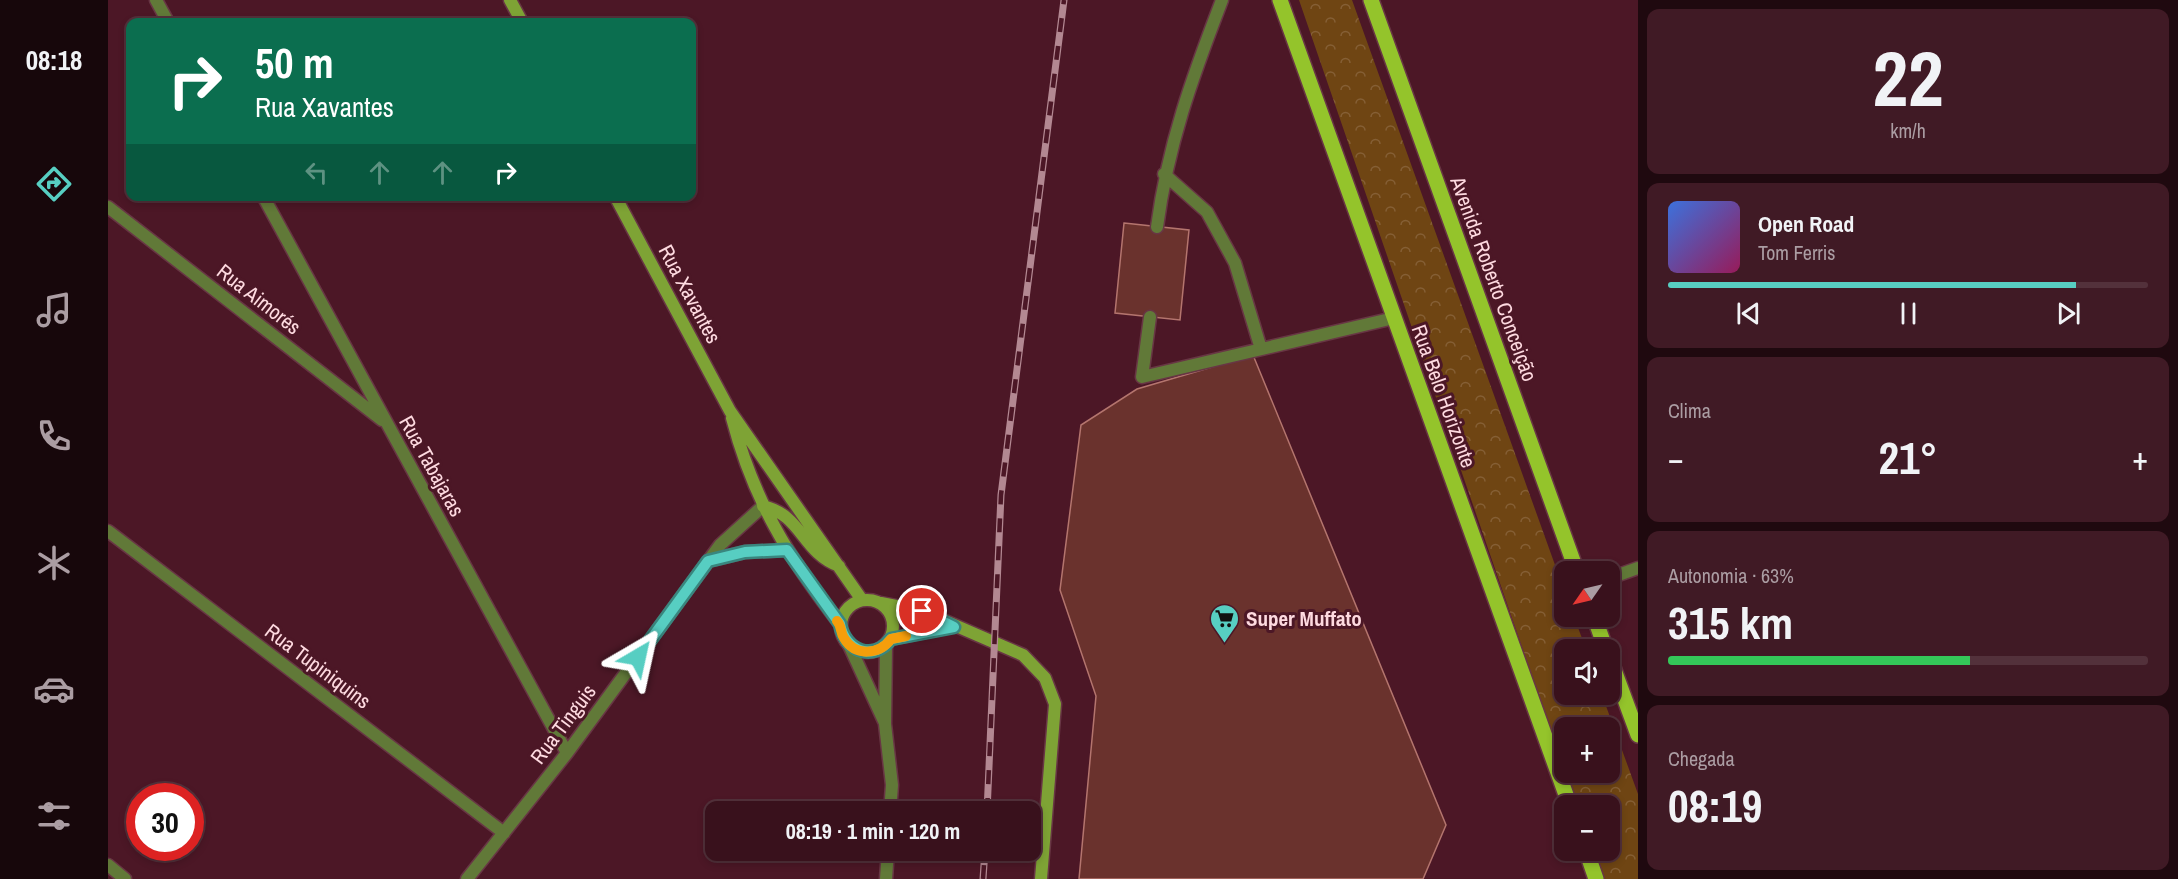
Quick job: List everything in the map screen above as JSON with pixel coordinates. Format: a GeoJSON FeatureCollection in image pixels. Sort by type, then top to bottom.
{"type":"FeatureCollection","features":[{"type":"Feature","properties":{"kind":"main road"},"geometry":{"type":"LineString","coordinates":[[510,0],[520,18]]}},
{"type":"Feature","properties":{"kind":"main road","name":"Rua Belo Horizonte"},"geometry":{"type":"LineString","coordinates":[[1280,0],[1566,795]]}},
{"type":"Feature","properties":{"kind":"main road","name":"Avenida Roberto Conceição"},"geometry":{"type":"LineString","coordinates":[[1371,0],[1573,561]]}},
{"type":"Feature","properties":{"kind":"main road","name":"Rua Xavantes"},"geometry":{"type":"LineString","coordinates":[[618,201],[730,411],[862,600]]}},
{"type":"Feature","properties":{"kind":"main road","name":"Rua Xavantes"},"geometry":{"type":"LineString","coordinates":[[730,411],[744,464],[763,506],[787,550],[840,624]]}},
{"type":"Feature","properties":{"kind":"main road"},"geometry":{"type":"LineString","coordinates":[[763,506],[779,510],[787,515],[819,556],[840,567]]}},
{"type":"Feature","properties":{"kind":"main road"},"geometry":{"type":"LineString","coordinates":[[954,627],[888,642],[874,652],[860,652],[849,645],[842,636],[840,624],[851,604],[862,600],[922,611],[954,627],[1023,655],[1045,678],[1054,705],[1041,879]]}},
{"type":"Feature","properties":{"kind":"main road"},"geometry":{"type":"LineString","coordinates":[[882,603],[891,613],[894,626],[888,642]]}},
{"type":"Feature","properties":{"kind":"main road"},"geometry":{"type":"LineString","coordinates":[[1620,684],[1637,729]]}},
{"type":"Feature","properties":{"kind":"main road"},"geometry":{"type":"LineString","coordinates":[[1590,861],[1596,879]]}},
{"type":"Feature","properties":{"kind":"street"},"geometry":{"type":"LineString","coordinates":[[156,0],[166,18]]}},
{"type":"Feature","properties":{"kind":"street"},"geometry":{"type":"LineString","coordinates":[[1157,227],[1164,174],[1188,90],[1222,0]]}},
{"type":"Feature","properties":{"kind":"street"},"geometry":{"type":"LineString","coordinates":[[1164,174],[1207,212],[1235,263],[1261,349]]}},
{"type":"Feature","properties":{"kind":"street","name":"Rua Tabajaras"},"geometry":{"type":"LineString","coordinates":[[266,201],[567,753]]}},
{"type":"Feature","properties":{"kind":"street","name":"Rua Aimorés"},"geometry":{"type":"LineString","coordinates":[[108,207],[386,422]]}},
{"type":"Feature","properties":{"kind":"street"},"geometry":{"type":"LineString","coordinates":[[1150,317],[1143,377],[1394,318]]}},
{"type":"Feature","properties":{"kind":"street","name":"Rua Tinguis"},"geometry":{"type":"LineString","coordinates":[[467,879],[567,753],[720,545],[763,506]]}},
{"type":"Feature","properties":{"kind":"street","name":"Rua Tupiniquins"},"geometry":{"type":"LineString","coordinates":[[108,531],[504,833]]}},
{"type":"Feature","properties":{"kind":"street"},"geometry":{"type":"LineString","coordinates":[[708,561],[745,552],[787,550]]}},
{"type":"Feature","properties":{"kind":"street"},"geometry":{"type":"LineString","coordinates":[[1620,574],[1638,568]]}},
{"type":"Feature","properties":{"kind":"street"},"geometry":{"type":"LineString","coordinates":[[888,642],[885,724],[892,785],[891,801]]}},
{"type":"Feature","properties":{"kind":"street"},"geometry":{"type":"LineString","coordinates":[[849,645],[885,724]]}},
{"type":"Feature","properties":{"kind":"street"},"geometry":{"type":"LineString","coordinates":[[886,879],[887,861]]}},
{"type":"Feature","properties":{"kind":"street"},"geometry":{"type":"LineString","coordinates":[[108,866],[125,879]]}},
{"type":"Feature","properties":{"kind":"green space"},"geometry":{"type":"Polygon","coordinates":[[[1299,0],[1352,0],[1554,562],[1554,627],[1578,627],[1582,639],[1554,639],[1554,705],[1606,705],[1610,717],[1554,717],[1554,740],[1299,0]]]}},
{"type":"Feature","properties":{"kind":"green space"},"geometry":{"type":"Polygon","coordinates":[[[1620,744],[1638,794],[1638,879],[1602,879],[1596,861],[1620,861],[1620,795],[1574,795],[1569,783],[1620,783],[1620,744]]]}},
{"type":"Feature","properties":{"kind":"building"},"geometry":{"type":"Polygon","coordinates":[[[1124,223],[1189,230],[1180,320],[1115,313],[1124,223]]]}},
{"type":"Feature","properties":{"kind":"building","name":"Super Muffato"},"geometry":{"type":"Polygon","coordinates":[[[1253,355],[1446,825],[1423,879],[1079,879],[1096,696],[1060,590],[1081,425],[1137,389],[1253,355]]]}},
{"type":"Feature","properties":{"kind":"railway"},"geometry":{"type":"LineString","coordinates":[[987,801],[1001,495],[1064,0]]}},
{"type":"Feature","properties":{"kind":"railway"},"geometry":{"type":"LineString","coordinates":[[983,879],[984,861]]}},
{"type":"Feature","properties":{"kind":"slow traffic"},"geometry":{"type":"LineString","coordinates":[[837,621],[840,624],[842,636],[849,645],[860,652],[874,652],[886,646],[891,639],[906,636]]}},
{"type":"Feature","properties":{"kind":"place","name":"Super Muffato"},"geometry":{"type":"Point","coordinates":[1225,644]}},
{"type":"Feature","properties":{"kind":"route"},"geometry":{"type":"LineString","coordinates":[[638,657],[708,561],[745,552],[765,549],[787,550],[822,602],[840,624],[842,636],[849,645],[860,652],[874,652],[886,646],[891,639],[954,627],[922,611]]}}]}
